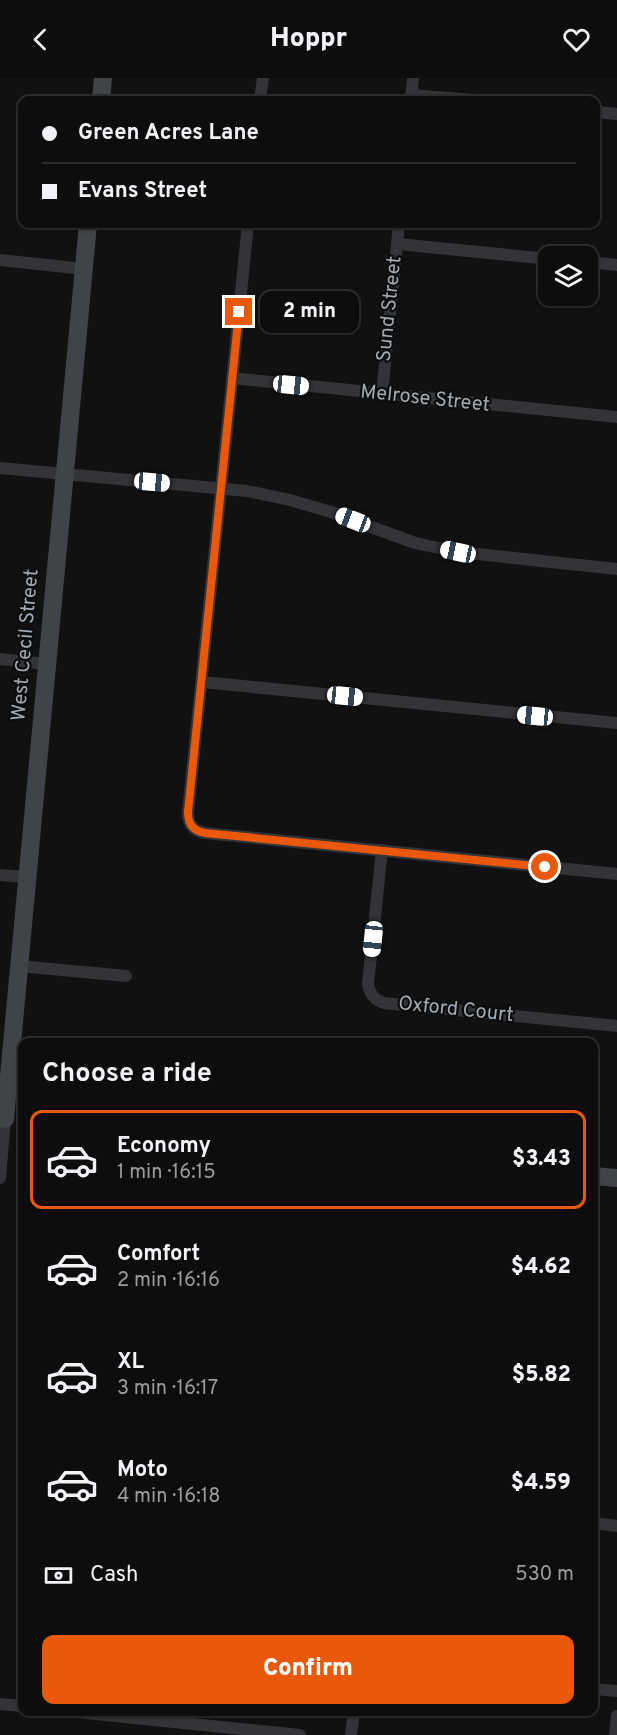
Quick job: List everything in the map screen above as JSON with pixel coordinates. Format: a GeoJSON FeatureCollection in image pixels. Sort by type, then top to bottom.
{"type":"FeatureCollection","features":[{"type":"Feature","properties":{"kind":"main road"},"geometry":{"type":"LineString","coordinates":[[101,96],[103,78]]}},
{"type":"Feature","properties":{"kind":"main road","name":"West Cecil Street"},"geometry":{"type":"LineString","coordinates":[[9,1119],[19,966],[88,228]]}},
{"type":"Feature","properties":{"kind":"main road"},"geometry":{"type":"LineString","coordinates":[[598,1176],[617,1178]]}},
{"type":"Feature","properties":{"kind":"street"},"geometry":{"type":"LineString","coordinates":[[261,96],[263,78]]}},
{"type":"Feature","properties":{"kind":"street"},"geometry":{"type":"LineString","coordinates":[[411,96],[413,78]]}},
{"type":"Feature","properties":{"kind":"street"},"geometry":{"type":"LineString","coordinates":[[600,112],[617,114]]}},
{"type":"Feature","properties":{"kind":"street"},"geometry":{"type":"LineString","coordinates":[[248,228],[188,812],[192,827],[205,833],[617,874]]}},
{"type":"Feature","properties":{"kind":"street","name":"Sund Street"},"geometry":{"type":"LineString","coordinates":[[382,395],[399,228]]}},
{"type":"Feature","properties":{"kind":"street"},"geometry":{"type":"LineString","coordinates":[[397,244],[538,258]]}},
{"type":"Feature","properties":{"kind":"street"},"geometry":{"type":"LineString","coordinates":[[0,260],[84,269]]}},
{"type":"Feature","properties":{"kind":"street"},"geometry":{"type":"LineString","coordinates":[[598,263],[617,265]]}},
{"type":"Feature","properties":{"kind":"street","name":"Melrose Street"},"geometry":{"type":"LineString","coordinates":[[232,378],[617,417]]}},
{"type":"Feature","properties":{"kind":"street"},"geometry":{"type":"LineString","coordinates":[[0,468],[221,488],[290,500],[331,512],[415,543],[458,552],[617,569]]}},
{"type":"Feature","properties":{"kind":"street"},"geometry":{"type":"LineString","coordinates":[[0,659],[46,664]]}},
{"type":"Feature","properties":{"kind":"street"},"geometry":{"type":"LineString","coordinates":[[202,682],[617,723]]}},
{"type":"Feature","properties":{"kind":"street","name":"Oxford Court"},"geometry":{"type":"LineString","coordinates":[[382,850],[368,984],[376,1000],[384,1003],[617,1026]]}},
{"type":"Feature","properties":{"kind":"street"},"geometry":{"type":"LineString","coordinates":[[0,875],[27,877]]}},
{"type":"Feature","properties":{"kind":"street"},"geometry":{"type":"LineString","coordinates":[[19,966],[126,976]]}},
{"type":"Feature","properties":{"kind":"street","name":"West Cecil Street"},"geometry":{"type":"LineString","coordinates":[[0,1178],[9,1119]]}},
{"type":"Feature","properties":{"kind":"street"},"geometry":{"type":"LineString","coordinates":[[598,1524],[617,1526]]}},
{"type":"Feature","properties":{"kind":"street"},"geometry":{"type":"LineString","coordinates":[[598,1689],[617,1691]]}},
{"type":"Feature","properties":{"kind":"street"},"geometry":{"type":"LineString","coordinates":[[0,1704],[18,1706]]}},
{"type":"Feature","properties":{"kind":"street"},"geometry":{"type":"LineString","coordinates":[[129,1716],[300,1735]]}},
{"type":"Feature","properties":{"kind":"street"},"geometry":{"type":"LineString","coordinates":[[351,1735],[353,1716]]}},
{"type":"Feature","properties":{"kind":"street"},"geometry":{"type":"LineString","coordinates":[[615,1735],[617,1716]]}},
{"type":"Feature","properties":{"kind":"route"},"geometry":{"type":"LineString","coordinates":[[239,312],[188,812],[190,824],[196,831],[205,833],[545,867]]}}]}
